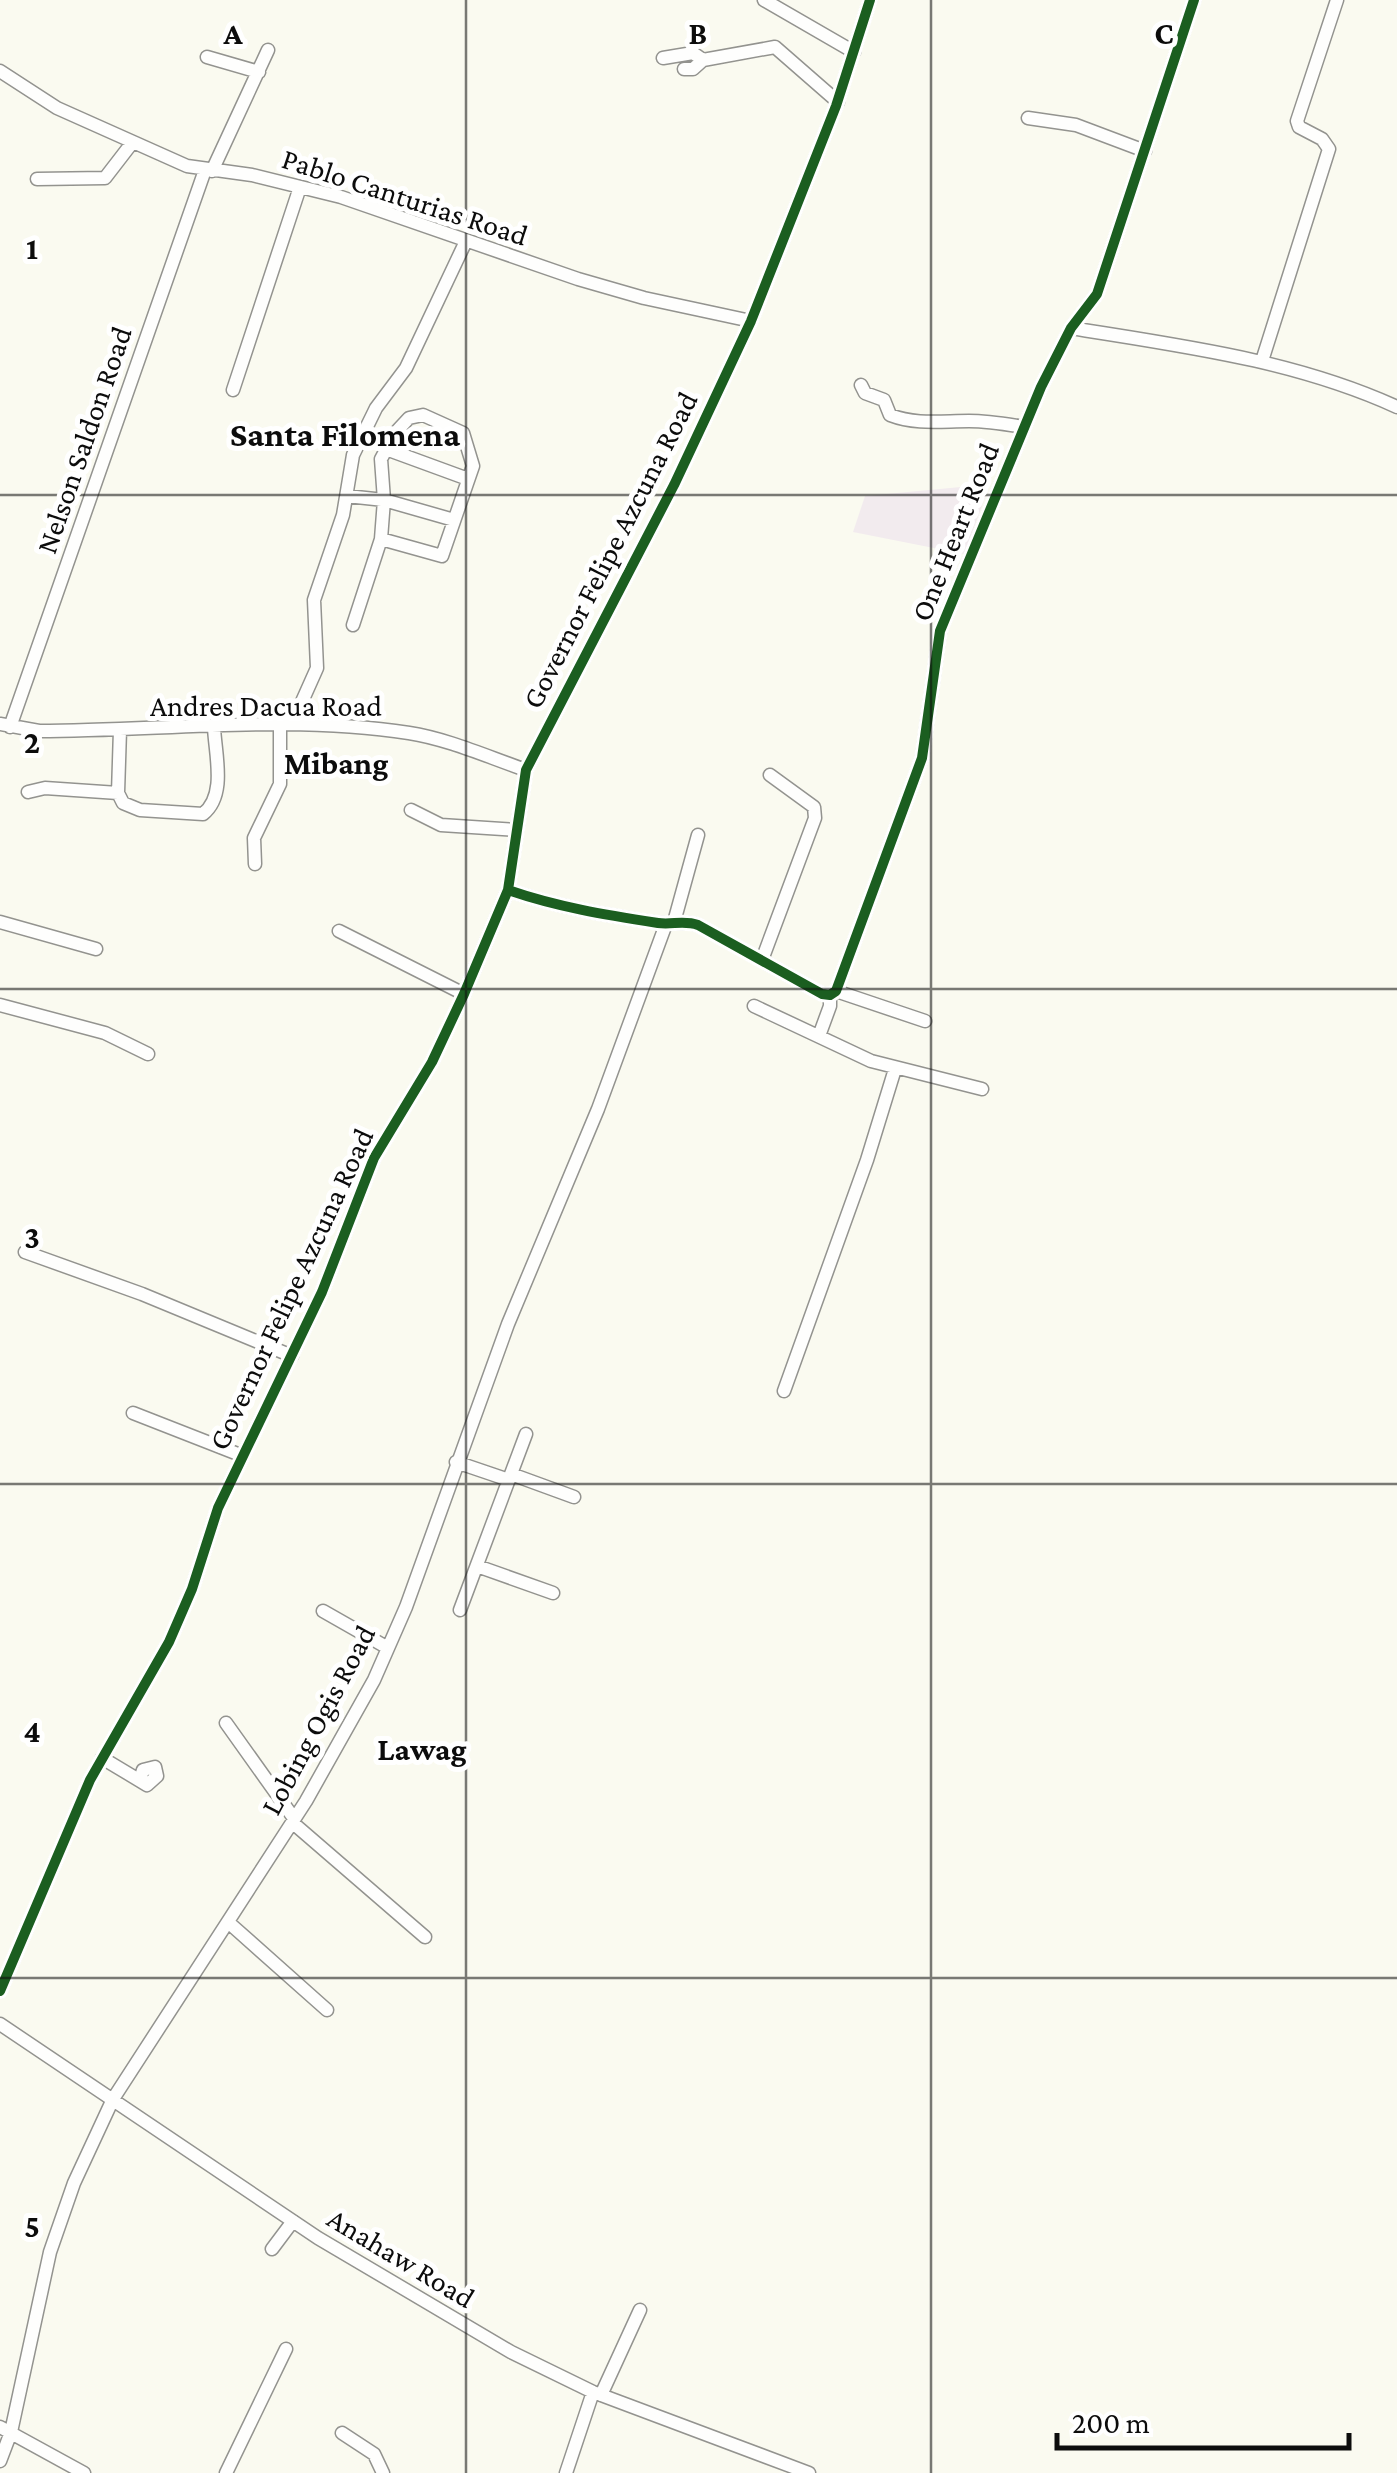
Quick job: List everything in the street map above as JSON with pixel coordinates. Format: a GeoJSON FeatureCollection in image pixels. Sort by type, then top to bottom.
{"type":"FeatureCollection","features":[{"type":"Feature","properties":{"kind":"street"},"geometry":{"type":"LineString","coordinates":[[764,0],[854,52]]}},
{"type":"Feature","properties":{"kind":"street","name":"Governor Felipe Azcuna Road"},"geometry":{"type":"LineString","coordinates":[[0,1990],[102,1758],[169,1642],[192,1589],[218,1508],[322,1292],[374,1158],[432,1062],[464,994],[508,890],[526,770],[674,486],[751,322],[838,102],[870,0]]}},
{"type":"Feature","properties":{"kind":"street","name":"One Heart Road"},"geometry":{"type":"LineString","coordinates":[[819,1036],[922,758],[940,631],[1024,426],[1071,328],[1098,294],[1194,0]]}},
{"type":"Feature","properties":{"kind":"street"},"geometry":{"type":"LineString","coordinates":[[1262,361],[1328,150],[1322,138],[1299,126],[1298,121],[1337,0]]}},
{"type":"Feature","properties":{"kind":"street"},"geometry":{"type":"LineString","coordinates":[[684,69],[693,70],[703,60],[774,48],[838,102]]}},
{"type":"Feature","properties":{"kind":"street","name":"Nelson Saldon Road"},"geometry":{"type":"LineString","coordinates":[[3,728],[208,170],[268,50]]}},
{"type":"Feature","properties":{"kind":"street"},"geometry":{"type":"LineString","coordinates":[[663,58],[692,53],[703,60]]}},
{"type":"Feature","properties":{"kind":"street"},"geometry":{"type":"LineString","coordinates":[[206,56],[258,72]]}},
{"type":"Feature","properties":{"kind":"street","name":"Pablo Canturias Road"},"geometry":{"type":"LineString","coordinates":[[0,71],[58,108],[186,166],[252,175],[341,197],[644,298],[751,322]]}},
{"type":"Feature","properties":{"kind":"street"},"geometry":{"type":"LineString","coordinates":[[1028,118],[1076,125],[1145,150]]}},
{"type":"Feature","properties":{"kind":"street"},"geometry":{"type":"LineString","coordinates":[[37,180],[105,178],[132,143]]}},
{"type":"Feature","properties":{"kind":"street"},"geometry":{"type":"LineString","coordinates":[[232,390],[300,187]]}},
{"type":"Feature","properties":{"kind":"street"},"geometry":{"type":"LineString","coordinates":[[255,864],[254,838],[280,784],[286,724],[317,668],[314,600],[347,496],[353,454],[360,434],[406,368],[466,241]]}},
{"type":"Feature","properties":{"kind":"street"},"geometry":{"type":"LineString","coordinates":[[1071,328],[1262,361],[1365,392],[1397,407]]}},
{"type":"Feature","properties":{"kind":"street"},"geometry":{"type":"LineString","coordinates":[[861,385],[862,390],[884,400],[890,415],[895,417],[918,422],[1024,426]]}},
{"type":"Feature","properties":{"kind":"street"},"geometry":{"type":"LineString","coordinates":[[353,624],[381,539],[382,460],[386,449],[408,418],[423,416],[463,433],[473,466],[442,556],[381,539]]}},
{"type":"Feature","properties":{"kind":"street"},"geometry":{"type":"LineString","coordinates":[[386,449],[468,479]]}},
{"type":"Feature","properties":{"kind":"street"},"geometry":{"type":"LineString","coordinates":[[347,496],[384,500],[454,520]]}},
{"type":"Feature","properties":{"kind":"street","name":"Andres Dacua Road"},"geometry":{"type":"LineString","coordinates":[[3,728],[120,730],[286,724],[414,734],[526,770]]}},
{"type":"Feature","properties":{"kind":"street"},"geometry":{"type":"LineString","coordinates":[[120,730],[118,792],[123,803],[140,810],[203,814],[218,789],[214,727]]}},
{"type":"Feature","properties":{"kind":"street"},"geometry":{"type":"LineString","coordinates":[[762,960],[815,818],[814,808],[770,775]]}},
{"type":"Feature","properties":{"kind":"street"},"geometry":{"type":"LineString","coordinates":[[28,792],[45,788],[118,792]]}},
{"type":"Feature","properties":{"kind":"street"},"geometry":{"type":"LineString","coordinates":[[411,810],[441,825],[517,830]]}},
{"type":"Feature","properties":{"kind":"street","name":"Lobing Ogis Road"},"geometry":{"type":"LineString","coordinates":[[0,2460],[50,2252],[74,2184],[113,2099],[337,1749],[388,1648],[508,1324],[670,923],[698,835]]}},
{"type":"Feature","properties":{"kind":"street"},"geometry":{"type":"LineString","coordinates":[[508,890],[558,906],[698,924],[822,994],[833,993],[925,1021]]}},
{"type":"Feature","properties":{"kind":"street"},"geometry":{"type":"LineString","coordinates":[[0,922],[96,950]]}},
{"type":"Feature","properties":{"kind":"street"},"geometry":{"type":"LineString","coordinates":[[339,931],[464,994]]}},
{"type":"Feature","properties":{"kind":"street"},"geometry":{"type":"LineString","coordinates":[[0,1005],[105,1033],[148,1054]]}},
{"type":"Feature","properties":{"kind":"street"},"geometry":{"type":"LineString","coordinates":[[754,1006],[870,1061],[982,1088]]}},
{"type":"Feature","properties":{"kind":"street"},"geometry":{"type":"LineString","coordinates":[[784,1390],[867,1160],[895,1069]]}},
{"type":"Feature","properties":{"kind":"street"},"geometry":{"type":"LineString","coordinates":[[25,1252],[142,1294],[292,1356]]}},
{"type":"Feature","properties":{"kind":"street"},"geometry":{"type":"LineString","coordinates":[[134,1413],[243,1456]]}},
{"type":"Feature","properties":{"kind":"street"},"geometry":{"type":"LineString","coordinates":[[460,1610],[526,1434]]}},
{"type":"Feature","properties":{"kind":"street"},"geometry":{"type":"LineString","coordinates":[[456,1462],[574,1497]]}},
{"type":"Feature","properties":{"kind":"street"},"geometry":{"type":"LineString","coordinates":[[476,1566],[552,1593]]}},
{"type":"Feature","properties":{"kind":"street"},"geometry":{"type":"LineString","coordinates":[[323,1612],[388,1648]]}},
{"type":"Feature","properties":{"kind":"street"},"geometry":{"type":"LineString","coordinates":[[226,1723],[293,1820],[426,1936]]}},
{"type":"Feature","properties":{"kind":"street"},"geometry":{"type":"LineString","coordinates":[[102,1758],[140,1780]]}},
{"type":"Feature","properties":{"kind":"street"},"geometry":{"type":"LineString","coordinates":[[228,1922],[328,2010]]}},
{"type":"Feature","properties":{"kind":"street","name":"Anahaw Road"},"geometry":{"type":"LineString","coordinates":[[0,2024],[293,2222],[471,2329],[597,2394],[809,2473]]}},
{"type":"Feature","properties":{"kind":"street"},"geometry":{"type":"LineString","coordinates":[[272,2249],[293,2222]]}},
{"type":"Feature","properties":{"kind":"street"},"geometry":{"type":"LineString","coordinates":[[566,2473],[597,2394],[640,2310]]}},
{"type":"Feature","properties":{"kind":"street"},"geometry":{"type":"LineString","coordinates":[[226,2473],[286,2349]]}},
{"type":"Feature","properties":{"kind":"street"},"geometry":{"type":"LineString","coordinates":[[5,2429],[84,2473]]}},
{"type":"Feature","properties":{"kind":"street"},"geometry":{"type":"LineString","coordinates":[[342,2433],[374,2454],[382,2473]]}},
{"type":"Feature","properties":{"kind":"shaded area"},"geometry":{"type":"Polygon","coordinates":[[[961,487],[988,490],[964,554],[853,532],[865,496],[961,487]]]}},
{"type":"Feature","properties":{"kind":"cycle path"},"geometry":{"type":"LineString","coordinates":[[0,1991],[90,1780],[169,1642],[192,1589],[218,1508],[322,1292],[374,1158],[432,1062],[464,994],[508,890],[526,770],[674,485],[751,321],[836,106],[870,0]]}},
{"type":"Feature","properties":{"kind":"cycle path"},"geometry":{"type":"LineString","coordinates":[[508,890],[601,914],[698,925],[822,994],[836,991],[922,758],[940,631],[1041,387],[1071,328],[1097,294],[1194,0]]}},
{"type":"Feature","properties":{"kind":"district","name":"Santa Filomena"},"geometry":{"type":"Point","coordinates":[345,434]}},
{"type":"Feature","properties":{"kind":"district","name":"Mibang"},"geometry":{"type":"Point","coordinates":[336,763]}},
{"type":"Feature","properties":{"kind":"district","name":"Lawag"},"geometry":{"type":"Point","coordinates":[422,1749]}}]}
